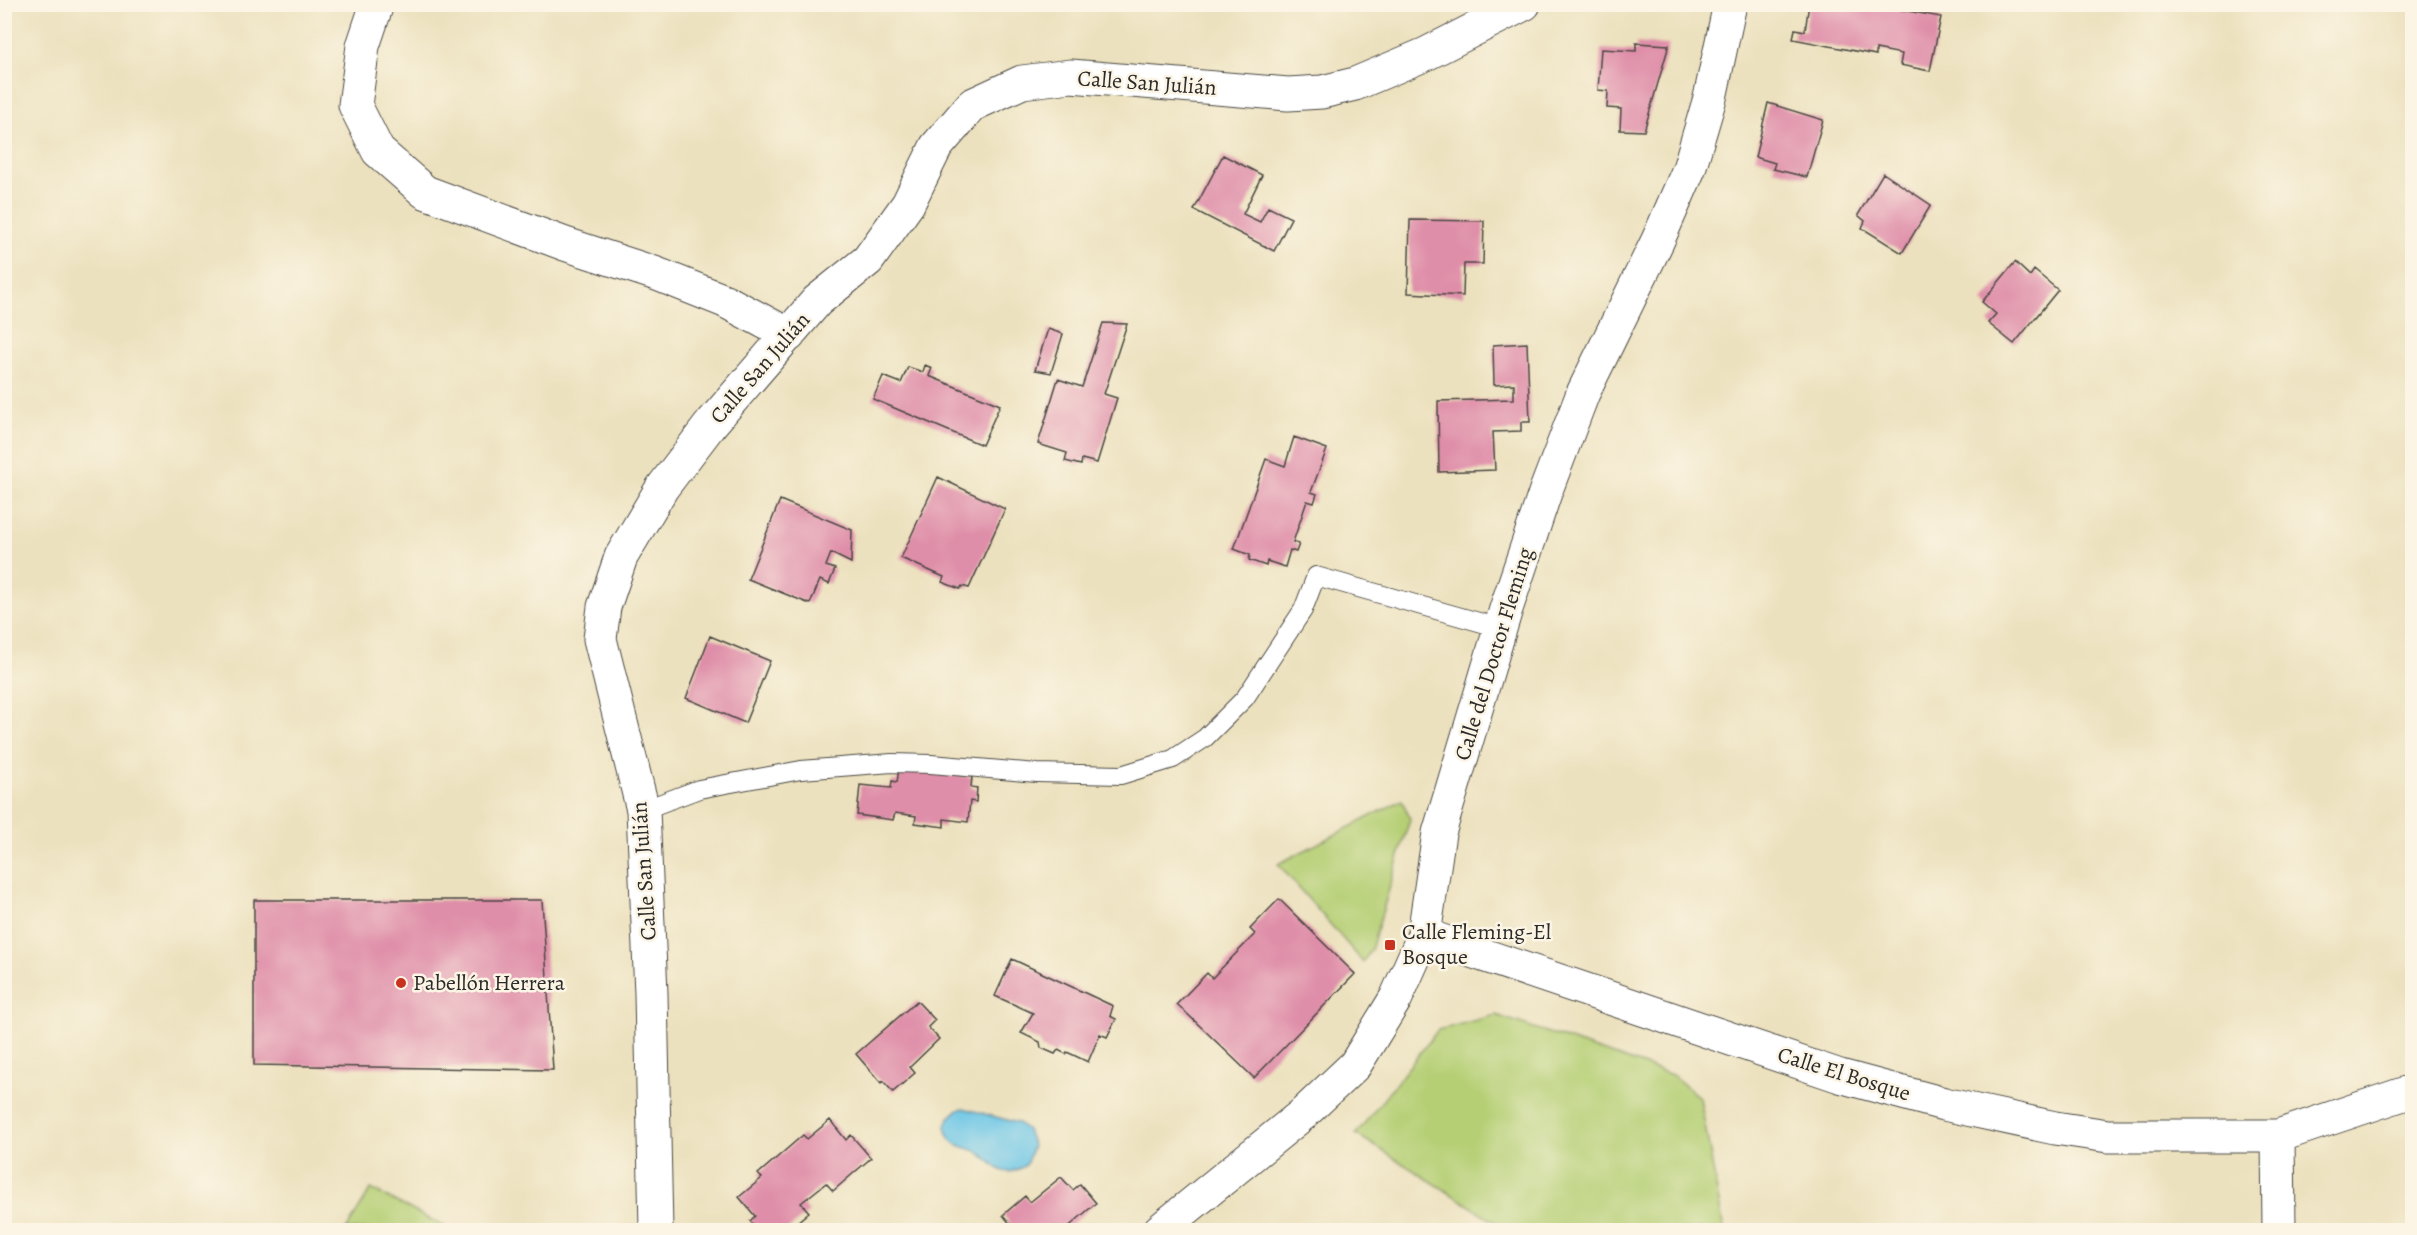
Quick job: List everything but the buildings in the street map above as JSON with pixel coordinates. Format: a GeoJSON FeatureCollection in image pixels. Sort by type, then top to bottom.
{"type":"FeatureCollection","features":[{"type":"Feature","properties":{"kind":"street"},"geometry":{"type":"LineString","coordinates":[[377,4],[363,46],[355,105],[378,151],[425,192],[565,244],[657,274],[726,302],[789,335]]}},
{"type":"Feature","properties":{"kind":"street","name":"Calle San Julián"},"geometry":{"type":"LineString","coordinates":[[656,1230],[644,810],[600,639],[604,607],[621,557],[662,488],[710,425],[817,301],[868,260],[908,204],[936,147],[972,105],[1022,82],[1071,76],[1288,94],[1322,92],[1355,84],[1426,54],[1524,4]]}},
{"type":"Feature","properties":{"kind":"street","name":"Calle del Doctor Fleming"},"geometry":{"type":"LineString","coordinates":[[1160,1230],[1303,1114],[1355,1065],[1396,998],[1424,935],[1439,833],[1500,628],[1546,490],[1583,393],[1658,240],[1689,169],[1710,98],[1730,4]]}},
{"type":"Feature","properties":{"kind":"street","name":"Calle El Bosque"},"geometry":{"type":"LineString","coordinates":[[1424,935],[1840,1076],[1944,1104],[2055,1128],[2108,1136],[2278,1136],[2412,1090]]}},
{"type":"Feature","properties":{"kind":"street"},"geometry":{"type":"LineString","coordinates":[[2278,1136],[2279,1230]]}},
{"type":"Feature","properties":{"kind":"lane"},"geometry":{"type":"LineString","coordinates":[[644,810],[699,789],[801,770],[911,763],[1037,773],[1121,775],[1173,759],[1205,738],[1245,698],[1303,610],[1316,576],[1500,628]]}},
{"type":"Feature","properties":{"kind":"green space"},"geometry":{"type":"Polygon","coordinates":[[[1402,800],[1410,819],[1371,950],[1363,962],[1278,864],[1402,800]]]}},
{"type":"Feature","properties":{"kind":"green space"},"geometry":{"type":"Polygon","coordinates":[[[1496,1015],[1672,1075],[1700,1098],[1724,1230],[1508,1230],[1356,1134],[1438,1030],[1496,1015]]]}},
{"type":"Feature","properties":{"kind":"green space"},"geometry":{"type":"Polygon","coordinates":[[[371,1189],[451,1230],[346,1230],[371,1189]]]}},
{"type":"Feature","properties":{"kind":"water"},"geometry":{"type":"Polygon","coordinates":[[[963,1108],[1018,1123],[1027,1130],[1033,1146],[1026,1165],[1010,1172],[1004,1171],[978,1152],[952,1141],[946,1131],[947,1122],[954,1113],[963,1108]]]}},
{"type":"Feature","properties":{"kind":"place","name":"Calle Fleming-El Bosque"},"geometry":{"type":"Point","coordinates":[1390,945]}},
{"type":"Feature","properties":{"kind":"place","name":"Pabellón Herrera"},"geometry":{"type":"Point","coordinates":[401,983]}}]}
